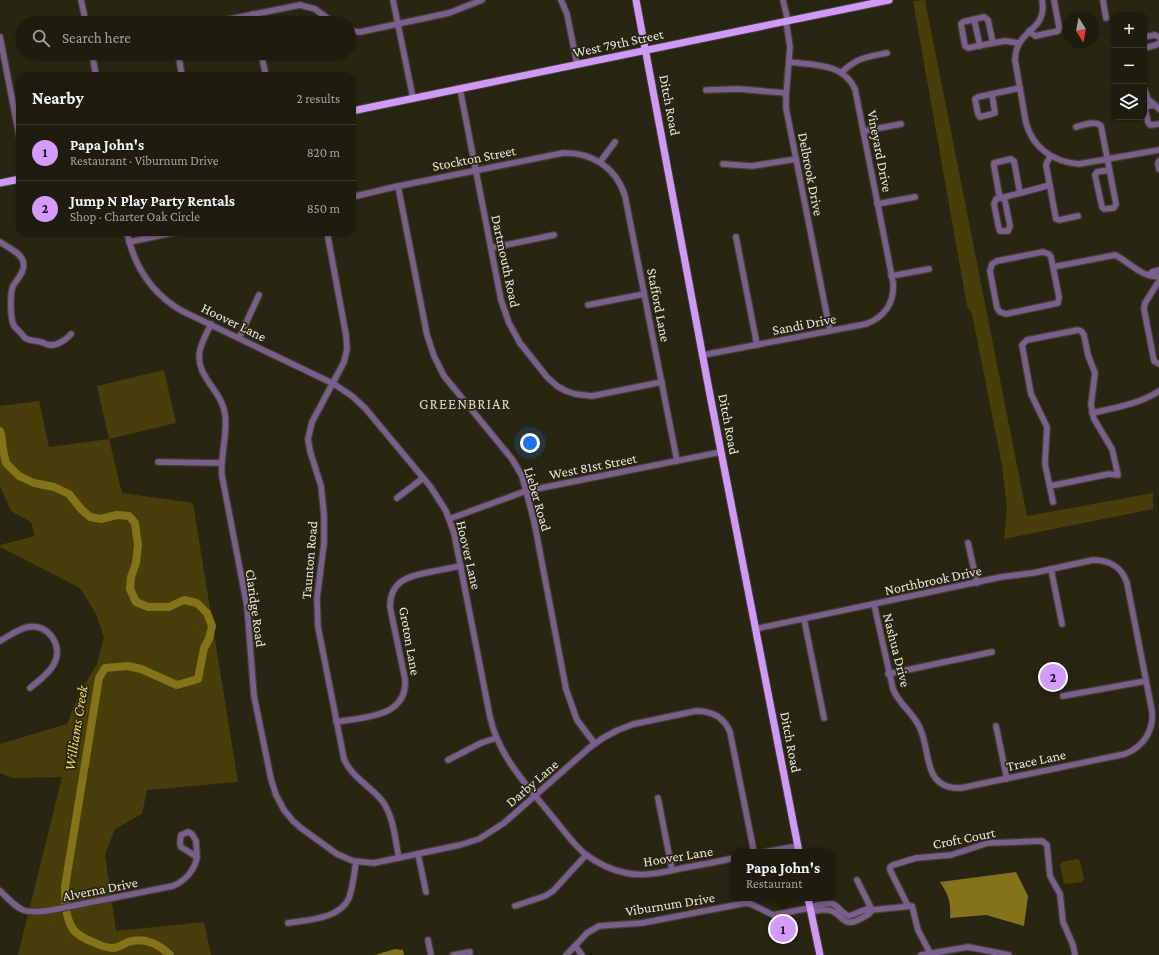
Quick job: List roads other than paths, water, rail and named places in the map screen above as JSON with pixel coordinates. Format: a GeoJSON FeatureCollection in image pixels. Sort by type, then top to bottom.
{"type":"FeatureCollection","features":[{"type":"Feature","properties":{"kind":"main road","name":"Ditch Road"},"geometry":{"type":"LineString","coordinates":[[636,0],[721,452],[798,849]]}},
{"type":"Feature","properties":{"kind":"main road","name":"West 79th Street"},"geometry":{"type":"LineString","coordinates":[[356,110],[889,0]]}},
{"type":"Feature","properties":{"kind":"main road"},"geometry":{"type":"LineString","coordinates":[[0,183],[16,180]]}},
{"type":"Feature","properties":{"kind":"main road"},"geometry":{"type":"LineString","coordinates":[[809,901],[820,955]]}},
{"type":"Feature","properties":{"kind":"street"},"geometry":{"type":"LineString","coordinates":[[81,0],[84,16]]}},
{"type":"Feature","properties":{"kind":"street"},"geometry":{"type":"LineString","coordinates":[[393,0],[413,98]]}},
{"type":"Feature","properties":{"kind":"street"},"geometry":{"type":"LineString","coordinates":[[356,32],[449,14],[482,0]]}},
{"type":"Feature","properties":{"kind":"street"},"geometry":{"type":"LineString","coordinates":[[561,0],[568,14],[577,64]]}},
{"type":"Feature","properties":{"kind":"street","name":"Delbrook Drive"},"geometry":{"type":"LineString","coordinates":[[783,0],[790,41],[786,108],[830,331]]}},
{"type":"Feature","properties":{"kind":"street"},"geometry":{"type":"LineString","coordinates":[[1042,0],[1042,18],[1019,43],[1016,50],[1015,60],[1026,123],[1030,133],[1040,148],[1050,156],[1074,164],[1085,164],[1159,150]]}},
{"type":"Feature","properties":{"kind":"street"},"geometry":{"type":"LineString","coordinates":[[1029,31],[1035,36],[1058,31],[1059,27],[1054,0]]}},
{"type":"Feature","properties":{"kind":"street"},"geometry":{"type":"LineString","coordinates":[[1103,0],[1106,18]]}},
{"type":"Feature","properties":{"kind":"street"},"geometry":{"type":"LineString","coordinates":[[243,16],[300,5],[314,8],[325,16]]}},
{"type":"Feature","properties":{"kind":"street"},"geometry":{"type":"LineString","coordinates":[[993,43],[987,18],[984,17],[974,19],[961,24],[965,46],[969,48],[1005,41],[1019,43]]}},
{"type":"Feature","properties":{"kind":"street"},"geometry":{"type":"LineString","coordinates":[[974,19],[980,46]]}},
{"type":"Feature","properties":{"kind":"street"},"geometry":{"type":"LineString","coordinates":[[1147,36],[1155,35],[1159,37]]}},
{"type":"Feature","properties":{"kind":"street"},"geometry":{"type":"LineString","coordinates":[[0,37],[16,119]]}},
{"type":"Feature","properties":{"kind":"street"},"geometry":{"type":"LineString","coordinates":[[1147,47],[1159,44]]}},
{"type":"Feature","properties":{"kind":"street"},"geometry":{"type":"LineString","coordinates":[[789,62],[826,66],[842,72],[859,59],[888,53]]}},
{"type":"Feature","properties":{"kind":"street"},"geometry":{"type":"LineString","coordinates":[[93,60],[95,72]]}},
{"type":"Feature","properties":{"kind":"street"},"geometry":{"type":"LineString","coordinates":[[179,60],[181,72]]}},
{"type":"Feature","properties":{"kind":"street"},"geometry":{"type":"LineString","coordinates":[[263,60],[265,72]]}},
{"type":"Feature","properties":{"kind":"street","name":"Vineyard Drive"},"geometry":{"type":"LineString","coordinates":[[842,72],[850,80],[856,91],[893,293]]}},
{"type":"Feature","properties":{"kind":"street"},"geometry":{"type":"LineString","coordinates":[[992,94],[995,113],[981,117],[979,116],[975,101],[976,98],[992,94],[1020,88]]}},
{"type":"Feature","properties":{"kind":"street","name":"Dartmouth Road"},"geometry":{"type":"LineString","coordinates":[[460,89],[502,304],[509,323],[520,344],[546,376],[557,386],[575,394],[592,396],[662,382]]}},
{"type":"Feature","properties":{"kind":"street"},"geometry":{"type":"LineString","coordinates":[[706,90],[739,89],[786,93]]}},
{"type":"Feature","properties":{"kind":"street"},"geometry":{"type":"LineString","coordinates":[[1147,97],[1157,107]]}},
{"type":"Feature","properties":{"kind":"street"},"geometry":{"type":"LineString","coordinates":[[1157,107],[1148,106],[1145,108],[1150,125],[1159,124]]}},
{"type":"Feature","properties":{"kind":"street"},"geometry":{"type":"LineString","coordinates":[[1076,126],[1096,123],[1101,125],[1116,204],[1114,208],[1104,209],[1102,207],[1095,175],[1097,172],[1109,170]]}},
{"type":"Feature","properties":{"kind":"street"},"geometry":{"type":"LineString","coordinates":[[864,131],[901,124]]}},
{"type":"Feature","properties":{"kind":"street"},"geometry":{"type":"LineString","coordinates":[[600,162],[615,142]]}},
{"type":"Feature","properties":{"kind":"street","name":"Stockton Street"},"geometry":{"type":"LineString","coordinates":[[356,196],[398,186],[562,153],[581,154],[600,162]]}},
{"type":"Feature","properties":{"kind":"street"},"geometry":{"type":"LineString","coordinates":[[1050,156],[1046,165],[1056,219],[1059,220],[1078,216]]}},
{"type":"Feature","properties":{"kind":"street"},"geometry":{"type":"LineString","coordinates":[[1020,193],[1014,161],[1011,159],[996,162],[994,166],[999,194],[1003,199],[1010,228],[1008,231],[1003,232],[999,229],[994,204],[996,199],[1003,199],[1050,185]]}},
{"type":"Feature","properties":{"kind":"street"},"geometry":{"type":"LineString","coordinates":[[723,164],[752,166],[796,160]]}},
{"type":"Feature","properties":{"kind":"street"},"geometry":{"type":"LineString","coordinates":[[1159,161],[1159,168]]}},
{"type":"Feature","properties":{"kind":"street","name":"Stafford Lane"},"geometry":{"type":"LineString","coordinates":[[600,162],[615,176],[624,193],[677,461]]}},
{"type":"Feature","properties":{"kind":"street","name":"Lieber Road"},"geometry":{"type":"LineString","coordinates":[[398,186],[427,335],[434,356],[445,378],[512,459],[522,476],[534,521],[566,689],[577,720],[595,744]]}},
{"type":"Feature","properties":{"kind":"street"},"geometry":{"type":"LineString","coordinates":[[877,204],[915,196]]}},
{"type":"Feature","properties":{"kind":"street"},"geometry":{"type":"LineString","coordinates":[[491,248],[554,235]]}},
{"type":"Feature","properties":{"kind":"street","name":"Hoover Lane"},"geometry":{"type":"LineString","coordinates":[[128,236],[133,256],[138,266],[158,292],[179,309],[334,384],[352,396],[365,408],[439,498],[454,533],[490,718],[496,738],[502,752],[512,768],[574,843],[586,855],[606,867],[626,873],[649,874],[731,859]]}},
{"type":"Feature","properties":{"kind":"street"},"geometry":{"type":"LineString","coordinates":[[129,242],[158,236]]}},
{"type":"Feature","properties":{"kind":"street","name":"Taunton Road"},"geometry":{"type":"LineString","coordinates":[[328,236],[347,341],[344,362],[334,384],[312,422],[308,441],[321,486],[324,515],[324,543],[317,590],[317,623],[343,755],[354,775],[379,797],[388,812],[399,858]]}},
{"type":"Feature","properties":{"kind":"street"},"geometry":{"type":"LineString","coordinates":[[736,237],[757,345]]}},
{"type":"Feature","properties":{"kind":"street"},"geometry":{"type":"LineString","coordinates":[[0,242],[18,254],[23,263],[23,271],[11,294],[14,327],[25,338],[38,340],[49,346],[57,345],[71,334]]}},
{"type":"Feature","properties":{"kind":"street"},"geometry":{"type":"LineString","coordinates":[[1045,252],[1050,255],[1053,267],[1060,298],[1058,303],[1006,314],[1000,312],[997,308],[990,273],[992,264],[997,261],[1045,252]]}},
{"type":"Feature","properties":{"kind":"street"},"geometry":{"type":"LineString","coordinates":[[1053,267],[1115,255],[1146,275],[1153,277],[1159,276]]}},
{"type":"Feature","properties":{"kind":"street"},"geometry":{"type":"LineString","coordinates":[[891,276],[929,269]]}},
{"type":"Feature","properties":{"kind":"street"},"geometry":{"type":"LineString","coordinates":[[1149,275],[1152,272],[1159,270]]}},
{"type":"Feature","properties":{"kind":"street"},"geometry":{"type":"LineString","coordinates":[[1158,364],[1154,360],[1144,309],[1146,302],[1159,281]]}},
{"type":"Feature","properties":{"kind":"street","name":"Sandi Drive"},"geometry":{"type":"LineString","coordinates":[[703,355],[866,324],[876,319],[887,309],[893,293]]}},
{"type":"Feature","properties":{"kind":"street"},"geometry":{"type":"LineString","coordinates":[[588,305],[644,294]]}},
{"type":"Feature","properties":{"kind":"street"},"geometry":{"type":"LineString","coordinates":[[239,338],[259,295]]}},
{"type":"Feature","properties":{"kind":"street","name":"Claridge Road"},"geometry":{"type":"LineString","coordinates":[[211,324],[200,348],[199,362],[203,374],[220,398],[224,410],[225,422],[222,463],[223,482],[247,606],[254,692],[273,788],[285,812],[301,828],[337,854],[356,862]]}},
{"type":"Feature","properties":{"kind":"street"},"geometry":{"type":"LineString","coordinates":[[1050,486],[1109,474],[1118,474],[1112,449],[1095,422],[1092,413],[1091,405],[1095,373],[1088,355],[1084,334],[1081,331],[1076,330],[1027,340],[1022,348],[1032,394],[1047,427],[1045,461],[1053,502]]}},
{"type":"Feature","properties":{"kind":"street"},"geometry":{"type":"LineString","coordinates":[[1092,413],[1120,406],[1159,391]]}},
{"type":"Feature","properties":{"kind":"street","name":"West 81st Street"},"geometry":{"type":"LineString","coordinates":[[449,519],[526,491],[721,452]]}},
{"type":"Feature","properties":{"kind":"street"},"geometry":{"type":"LineString","coordinates":[[158,462],[222,463]]}},
{"type":"Feature","properties":{"kind":"street"},"geometry":{"type":"LineString","coordinates":[[397,498],[423,478]]}},
{"type":"Feature","properties":{"kind":"street"},"geometry":{"type":"LineString","coordinates":[[968,543],[977,583]]}},
{"type":"Feature","properties":{"kind":"street","name":"Northbrook Drive"},"geometry":{"type":"LineString","coordinates":[[755,629],[977,583],[1093,560],[1102,560],[1115,565],[1122,573],[1127,583],[1146,681]]}},
{"type":"Feature","properties":{"kind":"street","name":"Groton Lane"},"geometry":{"type":"LineString","coordinates":[[336,722],[386,712],[395,706],[402,696],[405,686],[405,679],[390,607],[391,597],[397,586],[404,579],[414,575],[460,566]]}},
{"type":"Feature","properties":{"kind":"street"},"geometry":{"type":"LineString","coordinates":[[1051,569],[1062,624]]}},
{"type":"Feature","properties":{"kind":"street","name":"Nashua Drive"},"geometry":{"type":"LineString","coordinates":[[874,604],[888,674],[893,689],[898,700],[920,727],[930,770],[934,777],[942,784]]}},
{"type":"Feature","properties":{"kind":"street"},"geometry":{"type":"LineString","coordinates":[[804,619],[824,718]]}},
{"type":"Feature","properties":{"kind":"street"},"geometry":{"type":"LineString","coordinates":[[0,641],[19,630],[31,626],[43,629],[52,637],[57,648],[56,661],[52,668],[30,688]]}},
{"type":"Feature","properties":{"kind":"street"},"geometry":{"type":"LineString","coordinates":[[888,674],[992,652]]}},
{"type":"Feature","properties":{"kind":"street"},"geometry":{"type":"LineString","coordinates":[[1063,696],[1146,681]]}},
{"type":"Feature","properties":{"kind":"street","name":"Trace Lane"},"geometry":{"type":"LineString","coordinates":[[942,784],[952,788],[961,788],[1124,754],[1134,750],[1146,738],[1152,724],[1152,711],[1146,681]]}},
{"type":"Feature","properties":{"kind":"street","name":"Darby Lane"},"geometry":{"type":"LineString","coordinates":[[356,862],[374,863],[460,845],[479,839],[499,827],[595,744],[614,732],[640,723],[696,711],[706,712],[717,716],[725,723],[731,735],[753,849]]}},
{"type":"Feature","properties":{"kind":"street"},"geometry":{"type":"LineString","coordinates":[[996,726],[1007,779]]}},
{"type":"Feature","properties":{"kind":"street"},"geometry":{"type":"LineString","coordinates":[[448,760],[481,743],[496,738]]}},
{"type":"Feature","properties":{"kind":"street"},"geometry":{"type":"LineString","coordinates":[[658,798],[672,870]]}},
{"type":"Feature","properties":{"kind":"street","name":"Croft Court"},"geometry":{"type":"LineString","coordinates":[[910,906],[890,870],[890,867],[893,865],[913,858],[951,855],[988,843],[1040,840],[1045,842],[1047,845],[1050,876],[1060,894],[1063,922],[1073,945],[1075,955]]}},
{"type":"Feature","properties":{"kind":"street"},"geometry":{"type":"LineString","coordinates":[[418,854],[426,892]]}},
{"type":"Feature","properties":{"kind":"street"},"geometry":{"type":"LineString","coordinates":[[515,906],[545,896],[553,891],[586,855]]}},
{"type":"Feature","properties":{"kind":"street","name":"Alverna Drive"},"geometry":{"type":"LineString","coordinates":[[0,891],[17,907],[26,911],[34,913],[52,910],[165,889],[175,885],[188,875],[195,864],[197,857]]}},
{"type":"Feature","properties":{"kind":"street"},"geometry":{"type":"LineString","coordinates":[[288,923],[331,915],[342,909],[350,894],[356,862]]}},
{"type":"Feature","properties":{"kind":"street"},"geometry":{"type":"LineString","coordinates":[[857,880],[872,910],[910,906],[918,930],[930,953]]}},
{"type":"Feature","properties":{"kind":"street","name":"Viburnum Drive"},"geometry":{"type":"LineString","coordinates":[[566,955],[588,931],[601,925],[642,923],[746,903],[751,904],[773,916],[811,909],[826,904],[834,904],[845,915],[849,916],[859,917],[869,915],[872,910]]}},
{"type":"Feature","properties":{"kind":"street"},"geometry":{"type":"LineString","coordinates":[[428,940],[431,955]]}},
{"type":"Feature","properties":{"kind":"street"},"geometry":{"type":"LineString","coordinates":[[575,946],[582,955]]}},
{"type":"Feature","properties":{"kind":"street"},"geometry":{"type":"LineString","coordinates":[[920,955],[968,947],[1009,955]]}},
{"type":"Feature","properties":{"kind":"street"},"geometry":{"type":"LineString","coordinates":[[454,955],[470,952]]}},
{"type":"Feature","properties":{"kind":"waterway","name":"Williams Creek"},"geometry":{"type":"LineString","coordinates":[[0,431],[6,463],[19,476],[34,483],[54,487],[69,494],[81,509],[90,517],[101,519],[117,515],[129,516],[135,523],[138,546],[136,563],[131,577],[130,589],[136,602],[148,607],[169,607],[184,600],[197,603],[207,613],[212,626],[209,639],[204,648],[198,679],[177,685],[141,669],[128,666],[105,668],[99,678],[65,887],[65,903],[68,919],[73,929],[85,939],[111,948],[116,948],[128,942],[140,940],[151,942],[170,955]]}},
{"type":"Feature","properties":{"kind":"place","name":"Jump N Play Party Rentals"},"geometry":{"type":"Point","coordinates":[1053,677]}},
{"type":"Feature","properties":{"kind":"place","name":"Papa John's"},"geometry":{"type":"Point","coordinates":[783,929]}},
{"type":"Feature","properties":{"kind":"district","name":"GREENBRIAR"},"geometry":{"type":"Point","coordinates":[465,404]}}]}
